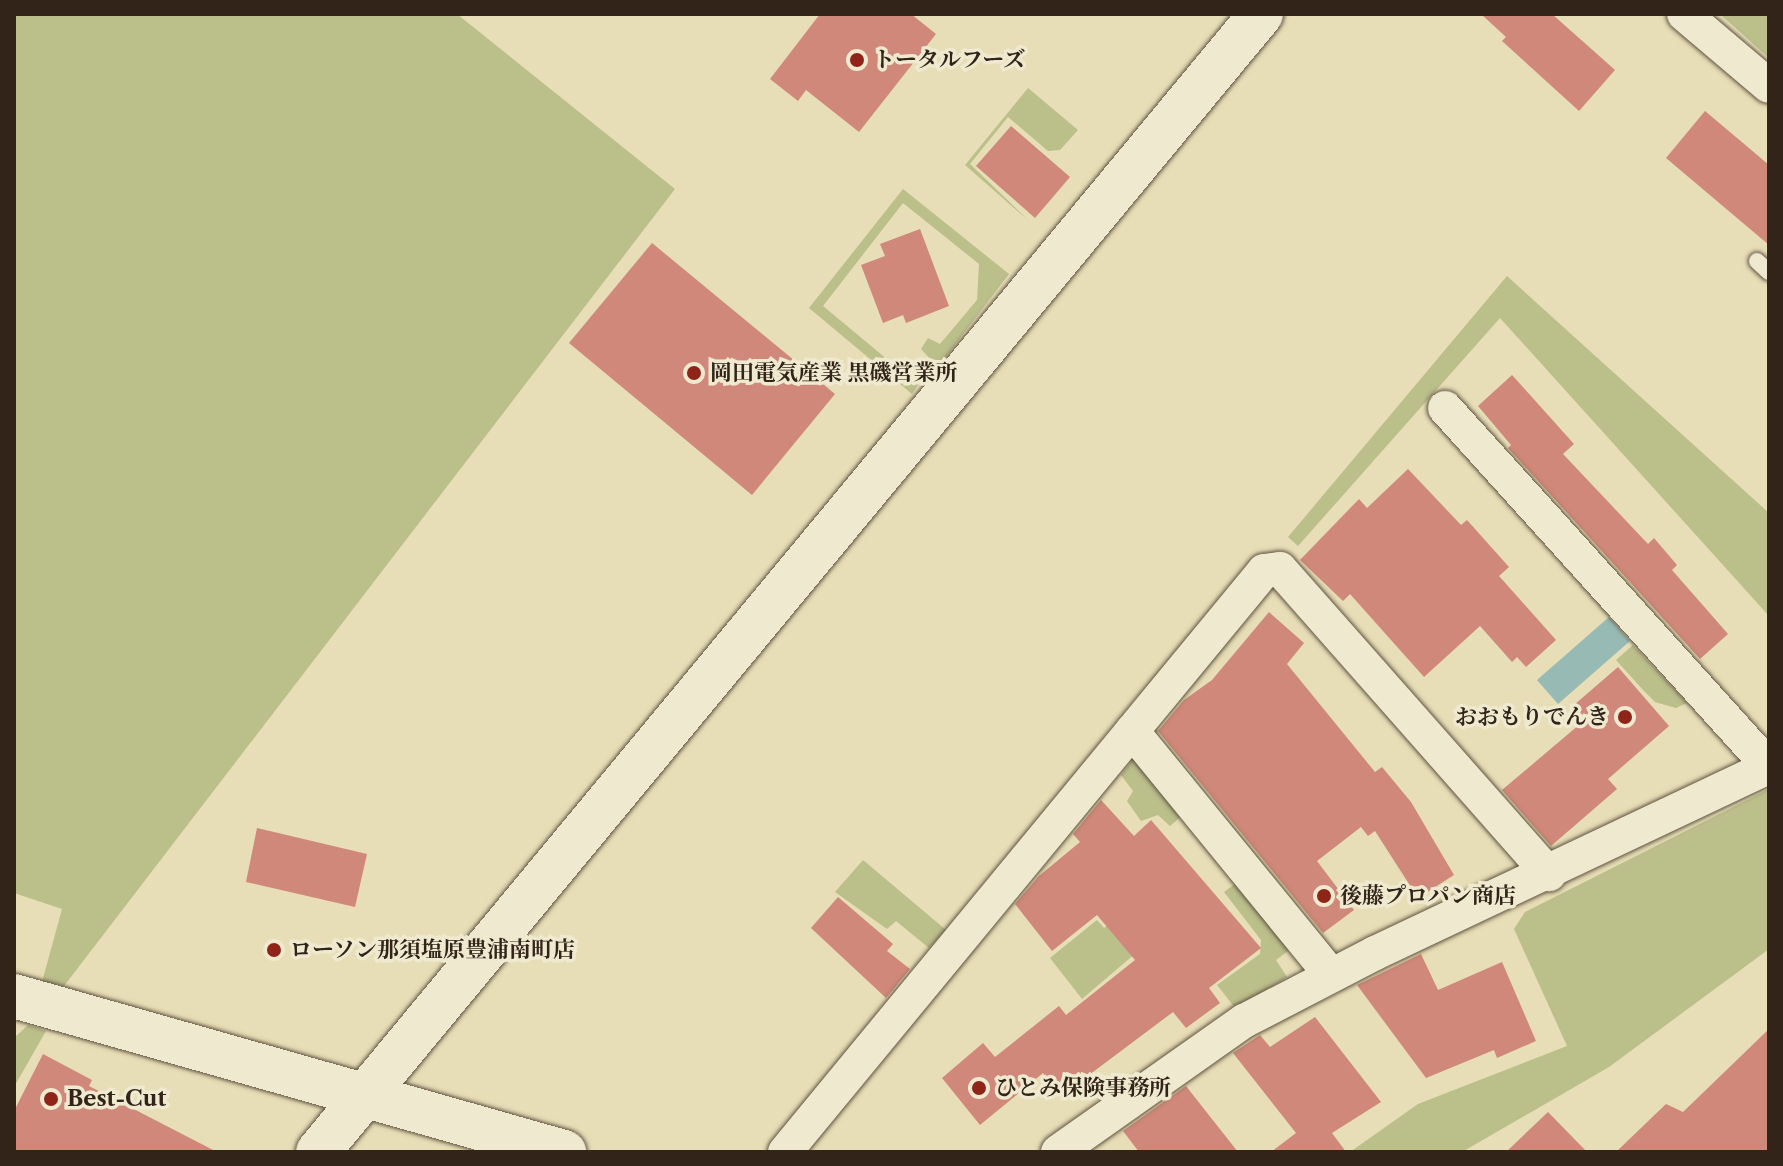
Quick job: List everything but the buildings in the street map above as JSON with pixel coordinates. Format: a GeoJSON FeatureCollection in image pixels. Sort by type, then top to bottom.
{"type":"FeatureCollection","features":[{"type":"Feature","properties":{"kind":"street"},"geometry":{"type":"LineString","coordinates":[[318,1152],[364,1092],[1261,14]]}},
{"type":"Feature","properties":{"kind":"street"},"geometry":{"type":"LineString","coordinates":[[1684,14],[1769,86]]}},
{"type":"Feature","properties":{"kind":"street"},"geometry":{"type":"LineString","coordinates":[[1058,1152],[1244,1021],[1331,975],[1549,874],[1769,766],[1445,408]]}},
{"type":"Feature","properties":{"kind":"street"},"geometry":{"type":"LineString","coordinates":[[785,1152],[1264,571],[1280,569],[1549,874]]}},
{"type":"Feature","properties":{"kind":"street"},"geometry":{"type":"LineString","coordinates":[[1132,731],[1331,975]]}},
{"type":"Feature","properties":{"kind":"street"},"geometry":{"type":"LineString","coordinates":[[14,996],[364,1092],[564,1152]]}},
{"type":"Feature","properties":{"kind":"green space"},"geometry":{"type":"Polygon","coordinates":[[[14,14],[457,14],[675,189],[64,986],[42,982],[62,909],[14,893],[14,14]]]}},
{"type":"Feature","properties":{"kind":"green space"},"geometry":{"type":"Polygon","coordinates":[[[1722,14],[1769,14],[1769,58],[1721,15],[1722,14]]]}},
{"type":"Feature","properties":{"kind":"green space"},"geometry":{"type":"Polygon","coordinates":[[[1028,88],[1078,130],[1060,150],[1048,151],[1008,117],[970,164],[1029,221],[965,165],[1028,88]]]}},
{"type":"Feature","properties":{"kind":"green space"},"geometry":{"type":"Polygon","coordinates":[[[903,189],[1009,274],[938,367],[921,349],[928,338],[940,344],[977,300],[979,264],[903,203],[823,306],[918,385],[912,394],[809,308],[903,189]]]}},
{"type":"Feature","properties":{"kind":"green space"},"geometry":{"type":"Polygon","coordinates":[[[1507,276],[1769,513],[1769,616],[1500,318],[1298,546],[1288,537],[1507,276]]]}},
{"type":"Feature","properties":{"kind":"green space"},"geometry":{"type":"Polygon","coordinates":[[[1633,645],[1687,703],[1676,708],[1655,702],[1644,691],[1616,660],[1633,645]]]}},
{"type":"Feature","properties":{"kind":"green space"},"geometry":{"type":"Polygon","coordinates":[[[1136,756],[1184,814],[1170,826],[1158,815],[1141,821],[1127,801],[1133,791],[1121,775],[1136,756]]]}},
{"type":"Feature","properties":{"kind":"green space"},"geometry":{"type":"Polygon","coordinates":[[[1769,789],[1769,949],[1609,1067],[1462,1152],[1350,1152],[1418,1104],[1567,1046],[1514,929],[1525,912],[1769,789]]]}},
{"type":"Feature","properties":{"kind":"green space"},"geometry":{"type":"Polygon","coordinates":[[[863,860],[946,930],[929,948],[896,921],[887,929],[835,892],[863,860]]]}},
{"type":"Feature","properties":{"kind":"green space"},"geometry":{"type":"Polygon","coordinates":[[[1243,878],[1296,945],[1276,960],[1287,977],[1236,1009],[1217,985],[1260,954],[1261,940],[1224,892],[1243,878]]]}},
{"type":"Feature","properties":{"kind":"green space"},"geometry":{"type":"Polygon","coordinates":[[[1132,905],[1157,935],[1082,999],[1050,958],[1097,920],[1104,928],[1132,905]]]}},
{"type":"Feature","properties":{"kind":"green space"},"geometry":{"type":"Polygon","coordinates":[[[28,1025],[46,1031],[14,1087],[14,1038],[28,1025]]]}},
{"type":"Feature","properties":{"kind":"water"},"geometry":{"type":"Polygon","coordinates":[[[1609,617],[1630,641],[1558,704],[1537,680],[1609,617]]]}},
{"type":"Feature","properties":{"kind":"place","name":"トータルフーズ"},"geometry":{"type":"Point","coordinates":[857,60]}},
{"type":"Feature","properties":{"kind":"place","name":"岡田電気産業 黒磯営業所"},"geometry":{"type":"Point","coordinates":[694,373]}},
{"type":"Feature","properties":{"kind":"place","name":"おおもりでんき"},"geometry":{"type":"Point","coordinates":[1625,717]}},
{"type":"Feature","properties":{"kind":"place","name":"後藤プロパン商店"},"geometry":{"type":"Point","coordinates":[1324,896]}},
{"type":"Feature","properties":{"kind":"place","name":"ローソン那須塩原豊浦南町店"},"geometry":{"type":"Point","coordinates":[274,950]}},
{"type":"Feature","properties":{"kind":"place","name":"ひとみ保険事務所"},"geometry":{"type":"Point","coordinates":[979,1088]}},
{"type":"Feature","properties":{"kind":"place","name":"Best-Cut"},"geometry":{"type":"Point","coordinates":[51,1099]}}]}
